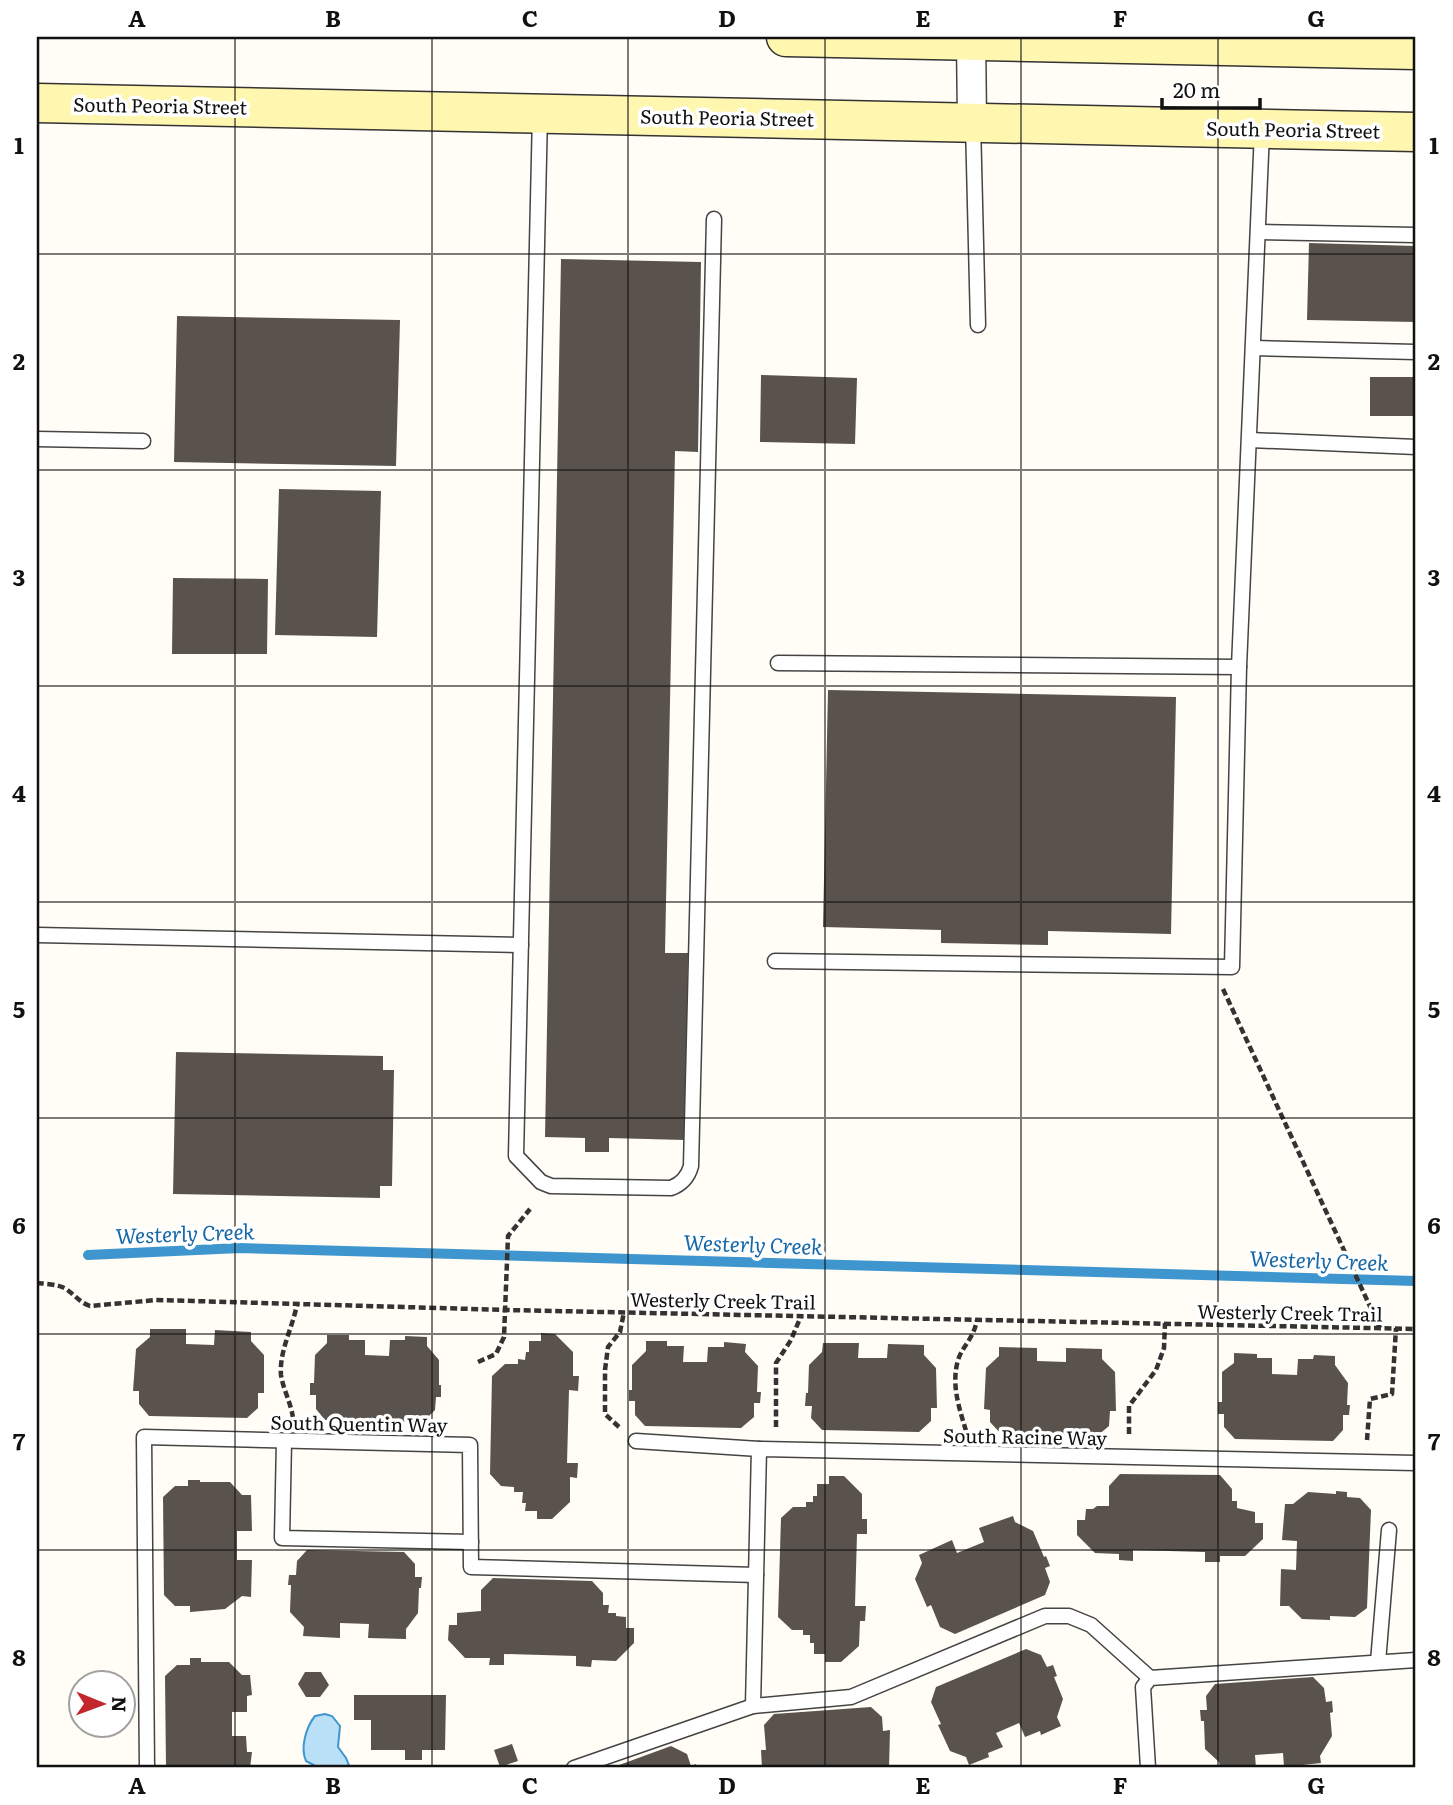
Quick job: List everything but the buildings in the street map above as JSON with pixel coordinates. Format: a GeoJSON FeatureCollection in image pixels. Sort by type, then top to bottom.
{"type":"FeatureCollection","features":[{"type":"Feature","properties":{"kind":"main road"},"geometry":{"type":"LineString","coordinates":[[786,37],[971,38],[1416,50]]}},
{"type":"Feature","properties":{"kind":"main road","name":"South Peoria Street"},"geometry":{"type":"LineString","coordinates":[[37,103],[1416,132]]}},
{"type":"Feature","properties":{"kind":"street"},"geometry":{"type":"LineString","coordinates":[[971,38],[972,122]]}},
{"type":"Feature","properties":{"kind":"lane"},"geometry":{"type":"LineString","coordinates":[[540,113],[516,1156],[541,1182],[551,1186],[671,1188],[678,1186],[690,1173],[714,219]]}},
{"type":"Feature","properties":{"kind":"lane"},"geometry":{"type":"LineString","coordinates":[[972,122],[978,324]]}},
{"type":"Feature","properties":{"kind":"lane"},"geometry":{"type":"LineString","coordinates":[[775,961],[1232,967],[1239,667],[1262,127]]}},
{"type":"Feature","properties":{"kind":"lane"},"geometry":{"type":"LineString","coordinates":[[1259,232],[1416,235]]}},
{"type":"Feature","properties":{"kind":"lane"},"geometry":{"type":"LineString","coordinates":[[1254,348],[1416,352]]}},
{"type":"Feature","properties":{"kind":"lane"},"geometry":{"type":"LineString","coordinates":[[37,439],[143,441]]}},
{"type":"Feature","properties":{"kind":"lane"},"geometry":{"type":"LineString","coordinates":[[1250,440],[1416,447]]}},
{"type":"Feature","properties":{"kind":"lane"},"geometry":{"type":"LineString","coordinates":[[778,663],[1239,667]]}},
{"type":"Feature","properties":{"kind":"lane"},"geometry":{"type":"LineString","coordinates":[[37,935],[521,945]]}},
{"type":"Feature","properties":{"kind":"lane","name":"South Quentin Way"},"geometry":{"type":"LineString","coordinates":[[147,1768],[145,1437],[470,1445],[471,1567],[756,1574]]}},
{"type":"Feature","properties":{"kind":"lane"},"geometry":{"type":"LineString","coordinates":[[290,1441],[282,1538],[471,1542]]}},
{"type":"Feature","properties":{"kind":"lane","name":"South Racine Way"},"geometry":{"type":"LineString","coordinates":[[636,1441],[759,1450],[1416,1463]]}},
{"type":"Feature","properties":{"kind":"lane"},"geometry":{"type":"LineString","coordinates":[[753,1706],[759,1450]]}},
{"type":"Feature","properties":{"kind":"lane"},"geometry":{"type":"LineString","coordinates":[[1378,1662],[1389,1530]]}},
{"type":"Feature","properties":{"kind":"lane"},"geometry":{"type":"LineString","coordinates":[[574,1768],[753,1706],[851,1698],[1045,1616],[1069,1616],[1091,1625],[1150,1678],[1416,1660]]}},
{"type":"Feature","properties":{"kind":"lane"},"geometry":{"type":"LineString","coordinates":[[1148,1768],[1143,1687],[1150,1678]]}},
{"type":"Feature","properties":{"kind":"path"},"geometry":{"type":"LineString","coordinates":[[1213,966],[1380,1328]]}},
{"type":"Feature","properties":{"kind":"path"},"geometry":{"type":"LineString","coordinates":[[478,1362],[496,1354],[505,1337],[508,1236],[530,1209]]}},
{"type":"Feature","properties":{"kind":"path","name":"Westerly Creek Trail"},"geometry":{"type":"LineString","coordinates":[[37,1283],[66,1289],[81,1303],[90,1306],[164,1300],[1416,1329]]}},
{"type":"Feature","properties":{"kind":"path"},"geometry":{"type":"LineString","coordinates":[[290,1441],[292,1406],[281,1375],[285,1344],[294,1323],[297,1304]]}},
{"type":"Feature","properties":{"kind":"path"},"geometry":{"type":"LineString","coordinates":[[624,1312],[620,1332],[608,1347],[605,1414],[636,1441]]}},
{"type":"Feature","properties":{"kind":"path"},"geometry":{"type":"LineString","coordinates":[[776,1450],[776,1363],[791,1340],[801,1316]]}},
{"type":"Feature","properties":{"kind":"path"},"geometry":{"type":"LineString","coordinates":[[972,1454],[954,1390],[958,1358],[974,1335],[977,1320]]}},
{"type":"Feature","properties":{"kind":"path"},"geometry":{"type":"LineString","coordinates":[[1129,1457],[1129,1406],[1156,1370],[1164,1348],[1165,1324]]}},
{"type":"Feature","properties":{"kind":"path"},"geometry":{"type":"LineString","coordinates":[[1366,1462],[1370,1399],[1392,1394],[1395,1328]]}},
{"type":"Feature","properties":{"kind":"water"},"geometry":{"type":"Polygon","coordinates":[[[315,1716],[332,1716],[340,1726],[338,1747],[350,1768],[319,1768],[306,1761],[304,1744],[309,1726],[315,1716]]]}},
{"type":"Feature","properties":{"kind":"waterway","name":"Westerly Creek"},"geometry":{"type":"LineString","coordinates":[[88,1255],[240,1248],[1416,1281]]}}]}
